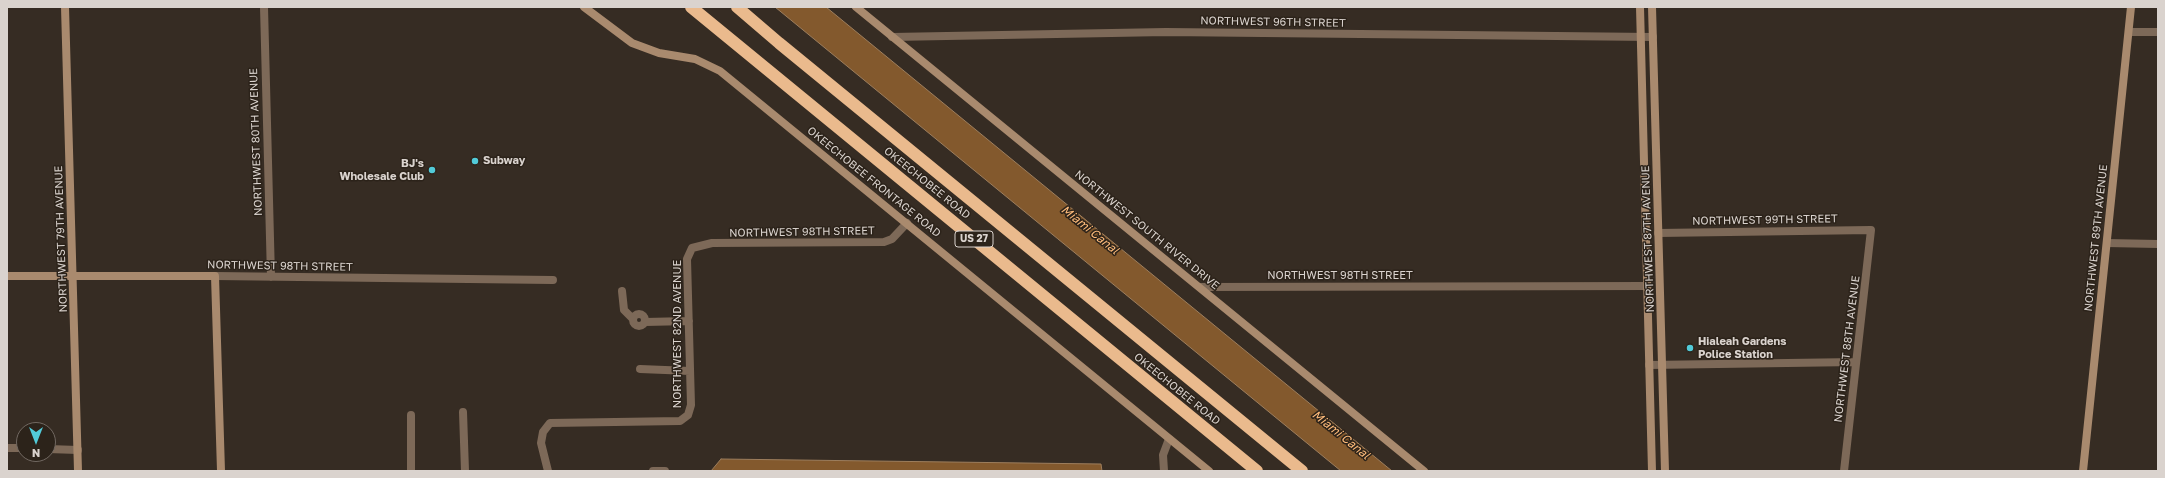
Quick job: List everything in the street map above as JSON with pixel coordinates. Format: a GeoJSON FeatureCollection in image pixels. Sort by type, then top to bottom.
{"type":"FeatureCollection","features":[{"type":"Feature","properties":{"kind":"highway","name":"OKEECHOBEE ROAD"},"geometry":{"type":"LineString","coordinates":[[691,7],[1257,471]]}},
{"type":"Feature","properties":{"kind":"highway"},"geometry":{"type":"LineString","coordinates":[[727,7],[779,43]]}},
{"type":"Feature","properties":{"kind":"highway","name":"OKEECHOBEE ROAD"},"geometry":{"type":"LineString","coordinates":[[737,7],[1302,471]]}},
{"type":"Feature","properties":{"kind":"street","name":"NORTHWEST 79TH AVENUE"},"geometry":{"type":"LineString","coordinates":[[65,7],[78,471]]}},
{"type":"Feature","properties":{"kind":"street","name":"NORTHWEST 80TH AVENUE"},"geometry":{"type":"LineString","coordinates":[[264,7],[271,277]]}},
{"type":"Feature","properties":{"kind":"street","name":"OKEECHOBEE FRONTAGE ROAD"},"geometry":{"type":"LineString","coordinates":[[584,7],[632,43],[659,52],[695,59],[720,71],[1209,471]]}},
{"type":"Feature","properties":{"kind":"street","name":"NORTHWEST SOUTH RIVER DRIVE"},"geometry":{"type":"LineString","coordinates":[[856,7],[892,38],[1201,287],[1424,471]]}},
{"type":"Feature","properties":{"kind":"street","name":"NORTHWEST 87TH AVENUE"},"geometry":{"type":"LineString","coordinates":[[1640,7],[1652,471]]}},
{"type":"Feature","properties":{"kind":"street","name":"NORTHWEST 87TH AVENUE"},"geometry":{"type":"LineString","coordinates":[[1652,7],[1665,471]]}},
{"type":"Feature","properties":{"kind":"street","name":"NORTHWEST 89TH AVENUE"},"geometry":{"type":"LineString","coordinates":[[2083,471],[2131,7]]}},
{"type":"Feature","properties":{"kind":"street","name":"NORTHWEST 96TH STREET"},"geometry":{"type":"LineString","coordinates":[[892,38],[1166,32],[1653,37]]}},
{"type":"Feature","properties":{"kind":"street"},"geometry":{"type":"LineString","coordinates":[[2129,32],[2158,32]]}},
{"type":"Feature","properties":{"kind":"street","name":"NORTHWEST 98TH STREET"},"geometry":{"type":"LineString","coordinates":[[692,248],[712,243],[884,242],[894,237],[907,223]]}},
{"type":"Feature","properties":{"kind":"street","name":"NORTHWEST 99TH STREET"},"geometry":{"type":"LineString","coordinates":[[1658,233],[1871,230]]}},
{"type":"Feature","properties":{"kind":"street","name":"NORTHWEST 88TH AVENUE"},"geometry":{"type":"LineString","coordinates":[[1844,471],[1871,230]]}},
{"type":"Feature","properties":{"kind":"street"},"geometry":{"type":"LineString","coordinates":[[2107,243],[2158,244]]}},
{"type":"Feature","properties":{"kind":"street","name":"NORTHWEST 82ND AVENUE"},"geometry":{"type":"LineString","coordinates":[[548,471],[541,443],[543,432],[550,423],[680,421],[685,419],[691,405],[687,259],[692,248]]}},
{"type":"Feature","properties":{"kind":"street","name":"NORTHWEST 98TH STREET"},"geometry":{"type":"LineString","coordinates":[[7,276],[215,276],[553,280]]}},
{"type":"Feature","properties":{"kind":"street"},"geometry":{"type":"LineString","coordinates":[[215,276],[221,471]]}},
{"type":"Feature","properties":{"kind":"street","name":"NORTHWEST 98TH STREET"},"geometry":{"type":"LineString","coordinates":[[1201,287],[1647,286]]}},
{"type":"Feature","properties":{"kind":"street"},"geometry":{"type":"LineString","coordinates":[[622,291],[625,313],[633,319],[634,324],[638,326],[645,322],[689,321]]}},
{"type":"Feature","properties":{"kind":"street"},"geometry":{"type":"LineString","coordinates":[[1649,365],[1856,362]]}},
{"type":"Feature","properties":{"kind":"street"},"geometry":{"type":"LineString","coordinates":[[640,369],[690,371]]}},
{"type":"Feature","properties":{"kind":"street"},"geometry":{"type":"LineString","coordinates":[[463,412],[465,471]]}},
{"type":"Feature","properties":{"kind":"street"},"geometry":{"type":"LineString","coordinates":[[411,415],[411,471]]}},
{"type":"Feature","properties":{"kind":"street"},"geometry":{"type":"LineString","coordinates":[[1164,471],[1163,455],[1169,439]]}},
{"type":"Feature","properties":{"kind":"street"},"geometry":{"type":"LineString","coordinates":[[56,449],[78,450]]}},
{"type":"Feature","properties":{"kind":"street"},"geometry":{"type":"LineString","coordinates":[[653,471],[665,471]]}},
{"type":"Feature","properties":{"kind":"water","name":"Miami Canal"},"geometry":{"type":"Polygon","coordinates":[[[775,7],[826,7],[1392,471],[1341,471],[775,7]]]}},
{"type":"Feature","properties":{"kind":"water"},"geometry":{"type":"Polygon","coordinates":[[[721,459],[1101,464],[1102,471],[711,471],[721,459]]]}},
{"type":"Feature","properties":{"kind":"place","name":"Subway"},"geometry":{"type":"Point","coordinates":[475,161]}},
{"type":"Feature","properties":{"kind":"place","name":"BJ's Wholesale Club"},"geometry":{"type":"Point","coordinates":[432,170]}},
{"type":"Feature","properties":{"kind":"place","name":"Hialeah Gardens Police Station"},"geometry":{"type":"Point","coordinates":[1690,348]}}]}
